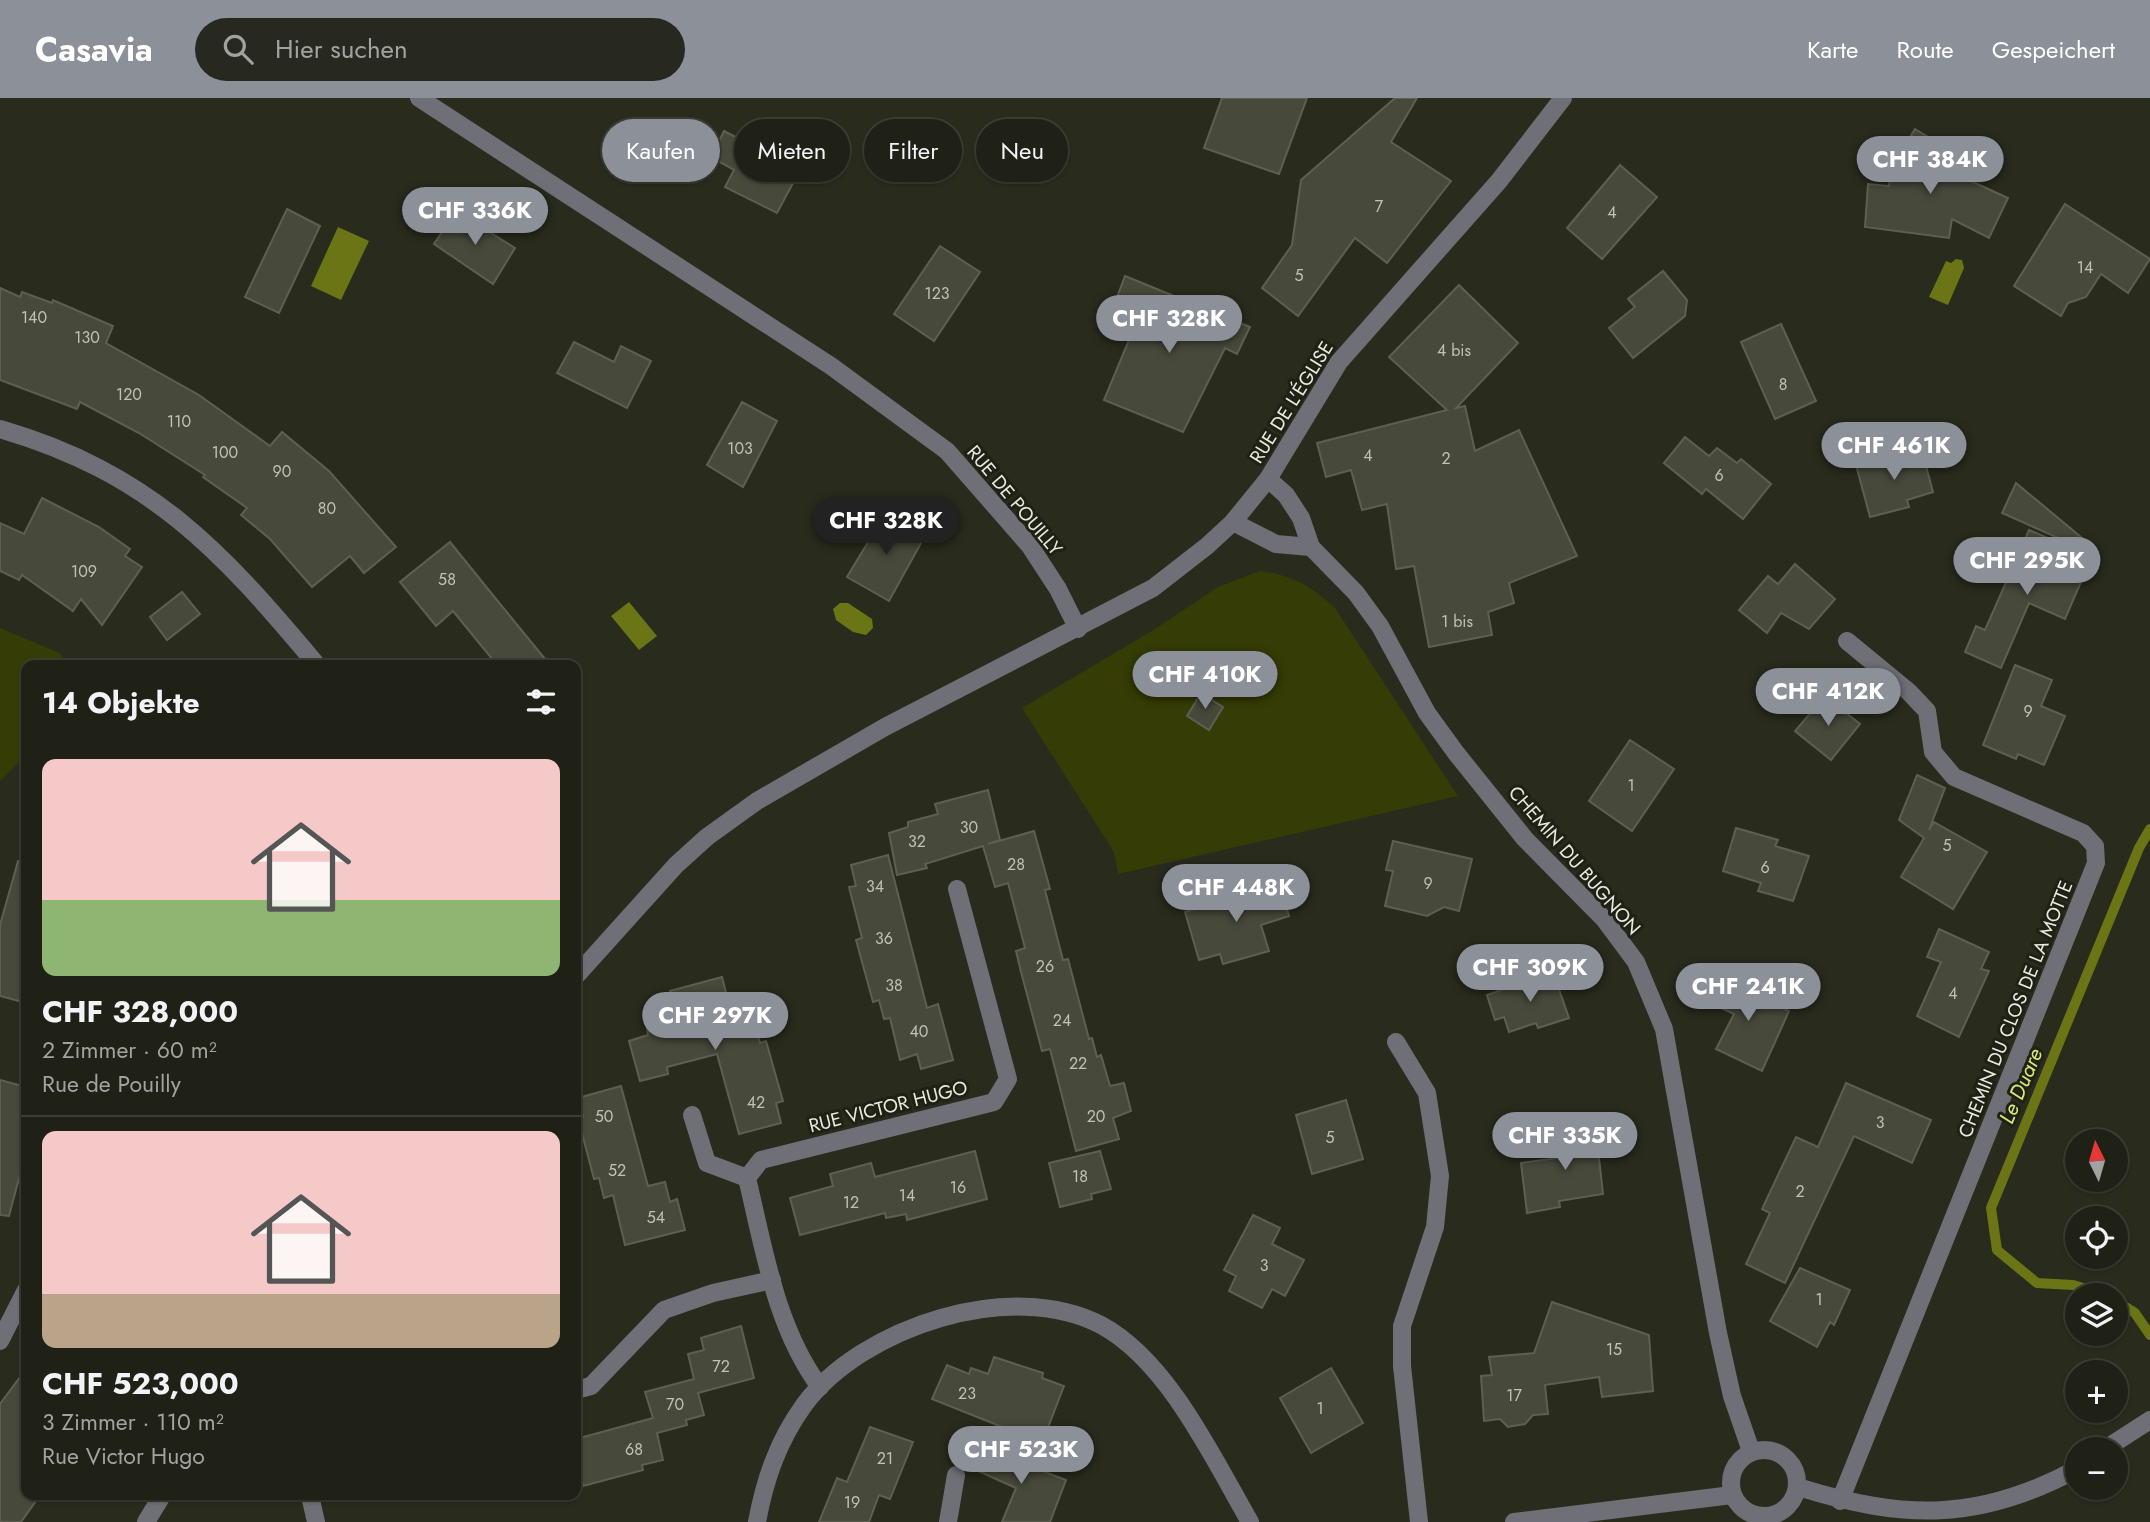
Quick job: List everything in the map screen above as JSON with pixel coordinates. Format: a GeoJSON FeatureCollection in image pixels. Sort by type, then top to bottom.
{"type":"FeatureCollection","features":[{"type":"Feature","properties":{"kind":"street","name":"RUE DE POUILLY"},"geometry":{"type":"LineString","coordinates":[[419,98],[820,358],[947,451],[1030,546],[1058,589],[1078,629]]}},
{"type":"Feature","properties":{"kind":"street","name":"RUE DE L'ÉGLISE"},"geometry":{"type":"LineString","coordinates":[[1078,629],[1153,587],[1233,522],[1268,479],[1339,362],[1499,181],[1563,98]]}},
{"type":"Feature","properties":{"kind":"street"},"geometry":{"type":"LineString","coordinates":[[0,429],[74,454],[128,482],[189,526],[252,587],[313,660]]}},
{"type":"Feature","properties":{"kind":"street","name":"CHEMIN DU BUGNON"},"geometry":{"type":"LineString","coordinates":[[1268,479],[1286,495],[1301,518],[1311,547],[1356,593],[1380,626],[1427,713],[1456,753],[1525,839],[1604,919],[1636,962],[1664,1029],[1718,1333],[1732,1396],[1751,1451]]}},
{"type":"Feature","properties":{"kind":"street"},"geometry":{"type":"LineString","coordinates":[[1233,522],[1276,544],[1311,547]]}},
{"type":"Feature","properties":{"kind":"street"},"geometry":{"type":"LineString","coordinates":[[581,970],[676,866],[708,837],[757,801],[885,727],[1078,629]]}},
{"type":"Feature","properties":{"kind":"street","name":"CHEMIN DU CLOS DE LA MOTTE"},"geometry":{"type":"LineString","coordinates":[[1840,1501],[2096,863],[2095,846],[2083,832],[1954,777],[1933,752],[1927,711],[1909,692],[1847,641]]}},
{"type":"Feature","properties":{"kind":"street","name":"RUE VICTOR HUGO"},"geometry":{"type":"LineString","coordinates":[[747,1178],[761,1160],[994,1102],[1008,1079],[957,889]]}},
{"type":"Feature","properties":{"kind":"street"},"geometry":{"type":"LineString","coordinates":[[1396,1042],[1427,1093],[1440,1176],[1435,1227],[1402,1326],[1402,1366],[1419,1522]]}},
{"type":"Feature","properties":{"kind":"street"},"geometry":{"type":"LineString","coordinates":[[692,1115],[707,1163],[747,1178],[772,1280],[795,1349],[820,1387]]}},
{"type":"Feature","properties":{"kind":"street"},"geometry":{"type":"LineString","coordinates":[[581,1389],[591,1386],[664,1310],[713,1293],[772,1280]]}},
{"type":"Feature","properties":{"kind":"street"},"geometry":{"type":"LineString","coordinates":[[0,1341],[21,1300]]}},
{"type":"Feature","properties":{"kind":"street"},"geometry":{"type":"LineString","coordinates":[[757,1522],[771,1462],[804,1405],[846,1364],[906,1329],[1004,1307],[1066,1313],[1101,1325],[1151,1365],[1190,1421],[1250,1522]]}},
{"type":"Feature","properties":{"kind":"street"},"geometry":{"type":"LineString","coordinates":[[2124,1437],[2150,1420]]}},
{"type":"Feature","properties":{"kind":"street"},"geometry":{"type":"LineString","coordinates":[[1768,1449],[1784,1456],[1795,1469],[1798,1487],[1793,1501],[1782,1512],[1751,1518],[1732,1495],[1730,1478],[1737,1462],[1751,1451],[1768,1449]]}},
{"type":"Feature","properties":{"kind":"street"},"geometry":{"type":"LineString","coordinates":[[948,1522],[956,1475]]}},
{"type":"Feature","properties":{"kind":"street"},"geometry":{"type":"LineString","coordinates":[[1798,1487],[1840,1501],[1878,1509],[1947,1516],[2006,1503],[2045,1489],[2065,1476]]}},
{"type":"Feature","properties":{"kind":"street"},"geometry":{"type":"LineString","coordinates":[[1514,1522],[1732,1495]]}},
{"type":"Feature","properties":{"kind":"street"},"geometry":{"type":"LineString","coordinates":[[146,1522],[159,1500]]}},
{"type":"Feature","properties":{"kind":"street"},"geometry":{"type":"LineString","coordinates":[[311,1500],[316,1522]]}},
{"type":"Feature","properties":{"kind":"shaded area"},"geometry":{"type":"Polygon","coordinates":[[[338,227],[369,241],[341,300],[311,286],[338,227]]]}},
{"type":"Feature","properties":{"kind":"shaded area"},"geometry":{"type":"Polygon","coordinates":[[[1956,259],[1962,260],[1964,268],[1948,305],[1929,297],[1946,261],[1951,263],[1956,259]]]}},
{"type":"Feature","properties":{"kind":"shaded area"},"geometry":{"type":"Polygon","coordinates":[[[1260,571],[1282,575],[1301,583],[1335,608],[1458,796],[1118,874],[1114,852],[1022,708],[1155,629],[1218,587],[1260,571]]]}},
{"type":"Feature","properties":{"kind":"shaded area"},"geometry":{"type":"Polygon","coordinates":[[[629,602],[657,636],[639,650],[611,616],[629,602]]]}},
{"type":"Feature","properties":{"kind":"shaded area"},"geometry":{"type":"Polygon","coordinates":[[[840,603],[848,603],[872,619],[873,628],[866,635],[853,632],[836,620],[833,609],[840,603]]]}},
{"type":"Feature","properties":{"kind":"shaded area"},"geometry":{"type":"Polygon","coordinates":[[[0,628],[60,653],[65,660],[21,660],[21,760],[0,781],[0,628]]]}},
{"type":"Feature","properties":{"kind":"building"},"geometry":{"type":"Polygon","coordinates":[[[1222,98],[1307,98],[1279,174],[1204,148],[1222,98]]]}},
{"type":"Feature","properties":{"kind":"building"},"geometry":{"type":"Polygon","coordinates":[[[1395,98],[1417,98],[1391,142],[1451,181],[1387,263],[1355,238],[1298,316],[1262,288],[1292,245],[1301,180],[1395,98]]]}},
{"type":"Feature","properties":{"kind":"building"},"geometry":{"type":"Polygon","coordinates":[[[1915,129],[1948,149],[1938,166],[2008,198],[1989,238],[1952,219],[1949,238],[1865,227],[1868,184],[1889,186],[1891,169],[1915,129]]]}},
{"type":"Feature","properties":{"kind":"building"},"geometry":{"type":"Polygon","coordinates":[[[724,131],[734,136],[734,170],[720,162],[720,139],[724,131]]]}},
{"type":"Feature","properties":{"kind":"building"},"geometry":{"type":"Polygon","coordinates":[[[1620,165],[1657,197],[1602,259],[1567,228],[1620,165]]]}},
{"type":"Feature","properties":{"kind":"building"},"geometry":{"type":"Polygon","coordinates":[[[734,170],[734,182],[794,182],[777,213],[725,187],[734,170]]]}},
{"type":"Feature","properties":{"kind":"building"},"geometry":{"type":"Polygon","coordinates":[[[2065,204],[2150,259],[2128,293],[2101,274],[2086,297],[2068,303],[2061,316],[2014,286],[2065,204]]]}},
{"type":"Feature","properties":{"kind":"building"},"geometry":{"type":"Polygon","coordinates":[[[287,209],[320,226],[279,313],[245,297],[287,209]]]}},
{"type":"Feature","properties":{"kind":"building"},"geometry":{"type":"Polygon","coordinates":[[[456,211],[515,248],[493,284],[434,244],[456,211]]]}},
{"type":"Feature","properties":{"kind":"building"},"geometry":{"type":"Polygon","coordinates":[[[940,246],[980,272],[934,341],[894,314],[940,246]]]}},
{"type":"Feature","properties":{"kind":"building"},"geometry":{"type":"Polygon","coordinates":[[[1663,271],[1687,300],[1685,316],[1633,358],[1609,328],[1635,307],[1628,299],[1663,271]]]}},
{"type":"Feature","properties":{"kind":"building"},"geometry":{"type":"Polygon","coordinates":[[[1125,276],[1250,327],[1237,354],[1225,348],[1183,432],[1104,400],[1141,311],[1116,300],[1125,276]]]}},
{"type":"Feature","properties":{"kind":"building"},"geometry":{"type":"Polygon","coordinates":[[[1459,285],[1518,343],[1456,408],[1465,406],[1475,451],[1519,430],[1577,556],[1509,583],[1514,603],[1488,612],[1492,635],[1429,647],[1414,566],[1396,569],[1387,504],[1362,510],[1351,470],[1326,477],[1317,443],[1447,410],[1389,357],[1459,285]]]}},
{"type":"Feature","properties":{"kind":"building"},"geometry":{"type":"Polygon","coordinates":[[[0,288],[20,297],[22,292],[52,303],[53,300],[113,326],[106,343],[199,395],[270,446],[282,432],[329,471],[396,547],[364,573],[350,556],[312,587],[270,539],[241,515],[247,508],[203,477],[205,475],[139,433],[80,402],[77,409],[0,380],[0,288]]]}},
{"type":"Feature","properties":{"kind":"building"},"geometry":{"type":"Polygon","coordinates":[[[1781,324],[1816,401],[1775,419],[1741,342],[1781,324]]]}},
{"type":"Feature","properties":{"kind":"building"},"geometry":{"type":"Polygon","coordinates":[[[574,342],[614,362],[621,346],[651,361],[627,408],[557,373],[574,342]]]}},
{"type":"Feature","properties":{"kind":"building"},"geometry":{"type":"Polygon","coordinates":[[[742,402],[777,421],[743,487],[707,465],[742,402]]]}},
{"type":"Feature","properties":{"kind":"building"},"geometry":{"type":"Polygon","coordinates":[[[1685,437],[1709,456],[1717,448],[1737,463],[1741,459],[1771,484],[1743,519],[1706,489],[1702,494],[1664,463],[1685,437]]]}},
{"type":"Feature","properties":{"kind":"building"},"geometry":{"type":"Polygon","coordinates":[[[1922,451],[1933,492],[1907,500],[1909,507],[1870,517],[1856,465],[1896,454],[1897,458],[1922,451]]]}},
{"type":"Feature","properties":{"kind":"building"},"geometry":{"type":"Polygon","coordinates":[[[2016,483],[2087,542],[2083,549],[2002,513],[2016,483]]]}},
{"type":"Feature","properties":{"kind":"building"},"geometry":{"type":"Polygon","coordinates":[[[42,498],[99,527],[130,549],[125,556],[142,567],[102,625],[81,599],[73,611],[22,575],[19,580],[0,571],[0,523],[24,534],[42,498]]]}},
{"type":"Feature","properties":{"kind":"building"},"geometry":{"type":"Polygon","coordinates":[[[885,514],[925,536],[889,601],[847,577],[885,514]]]}},
{"type":"Feature","properties":{"kind":"building"},"geometry":{"type":"Polygon","coordinates":[[[2029,530],[2055,541],[2051,549],[2068,557],[2064,566],[2084,575],[2065,619],[2029,603],[2001,668],[1965,652],[1976,626],[1985,630],[2029,530]]]}},
{"type":"Feature","properties":{"kind":"building"},"geometry":{"type":"Polygon","coordinates":[[[450,542],[546,660],[493,660],[453,611],[436,626],[400,582],[450,542]]]}},
{"type":"Feature","properties":{"kind":"building"},"geometry":{"type":"Polygon","coordinates":[[[1795,564],[1835,599],[1809,629],[1781,613],[1767,633],[1739,610],[1768,576],[1778,584],[1795,564]]]}},
{"type":"Feature","properties":{"kind":"building"},"geometry":{"type":"Polygon","coordinates":[[[182,592],[200,614],[167,640],[150,617],[182,592]]]}},
{"type":"Feature","properties":{"kind":"building"},"geometry":{"type":"Polygon","coordinates":[[[2015,665],[2052,680],[2041,706],[2065,716],[2044,765],[2018,754],[2016,759],[1983,745],[2015,665]]]}},
{"type":"Feature","properties":{"kind":"building"},"geometry":{"type":"Polygon","coordinates":[[[1201,693],[1223,707],[1209,730],[1187,716],[1201,693]]]}},
{"type":"Feature","properties":{"kind":"building"},"geometry":{"type":"Polygon","coordinates":[[[1825,696],[1860,724],[1831,760],[1795,731],[1825,696]]]}},
{"type":"Feature","properties":{"kind":"building"},"geometry":{"type":"Polygon","coordinates":[[[1630,740],[1674,769],[1632,831],[1589,801],[1630,740]]]}},
{"type":"Feature","properties":{"kind":"building"},"geometry":{"type":"Polygon","coordinates":[[[1917,775],[1945,788],[1929,830],[1934,822],[1987,852],[1953,909],[1901,877],[1924,838],[1899,820],[1917,775]]]}},
{"type":"Feature","properties":{"kind":"building"},"geometry":{"type":"Polygon","coordinates":[[[988,790],[1000,840],[988,844],[1034,831],[1050,889],[1045,890],[1063,960],[1068,959],[1089,1039],[1092,1038],[1097,1057],[1101,1055],[1110,1086],[1124,1083],[1131,1111],[1113,1118],[1119,1139],[1076,1151],[1050,1049],[1042,1051],[1021,972],[1016,951],[1025,948],[1008,883],[995,887],[983,846],[925,864],[927,868],[897,875],[889,833],[908,827],[908,822],[938,814],[935,804],[988,790]]]}},
{"type":"Feature","properties":{"kind":"building"},"geometry":{"type":"Polygon","coordinates":[[[1736,828],[1778,840],[1775,846],[1809,856],[1793,901],[1758,891],[1761,883],[1723,871],[1736,828]]]}},
{"type":"Feature","properties":{"kind":"building"},"geometry":{"type":"Polygon","coordinates":[[[1393,841],[1472,859],[1459,911],[1444,907],[1427,916],[1385,906],[1393,871],[1386,870],[1393,841]]]}},
{"type":"Feature","properties":{"kind":"building"},"geometry":{"type":"Polygon","coordinates":[[[888,855],[927,1008],[938,1004],[953,1060],[921,1069],[917,1054],[900,1060],[890,1018],[884,1019],[879,1000],[873,1002],[856,940],[862,938],[849,887],[856,886],[851,865],[888,855]]]}},
{"type":"Feature","properties":{"kind":"building"},"geometry":{"type":"Polygon","coordinates":[[[18,861],[21,861],[21,1002],[0,996],[0,925],[18,861]]]}},
{"type":"Feature","properties":{"kind":"building"},"geometry":{"type":"Polygon","coordinates":[[[1279,883],[1289,916],[1261,925],[1269,951],[1223,964],[1220,954],[1199,960],[1185,912],[1279,883]]]}},
{"type":"Feature","properties":{"kind":"building"},"geometry":{"type":"Polygon","coordinates":[[[1939,929],[1989,952],[1981,969],[1989,971],[1959,1037],[1917,1016],[1941,962],[1927,957],[1939,929]]]}},
{"type":"Feature","properties":{"kind":"building"},"geometry":{"type":"Polygon","coordinates":[[[1553,972],[1569,1018],[1538,1028],[1536,1023],[1509,1032],[1504,1017],[1495,1020],[1487,995],[1553,972]]]}},
{"type":"Feature","properties":{"kind":"building"},"geometry":{"type":"Polygon","coordinates":[[[1722,974],[1749,986],[1746,991],[1789,1011],[1762,1071],[1716,1049],[1734,1014],[1708,1002],[1722,974]]]}},
{"type":"Feature","properties":{"kind":"building"},"geometry":{"type":"Polygon","coordinates":[[[722,977],[735,1028],[755,1023],[760,1043],[766,1041],[783,1101],[776,1103],[781,1123],[739,1134],[717,1054],[667,1067],[668,1074],[640,1081],[629,1041],[648,1035],[647,1029],[678,1021],[670,991],[722,977]]]}},
{"type":"Feature","properties":{"kind":"building"},"geometry":{"type":"Polygon","coordinates":[[[0,1080],[21,1086],[21,1171],[9,1216],[0,1215],[0,1080]]]}},
{"type":"Feature","properties":{"kind":"building"},"geometry":{"type":"Polygon","coordinates":[[[1846,1083],[1931,1120],[1912,1163],[1854,1136],[1785,1283],[1746,1264],[1770,1213],[1762,1209],[1796,1137],[1818,1147],[1846,1083]]]}},
{"type":"Feature","properties":{"kind":"building"},"geometry":{"type":"Polygon","coordinates":[[[621,1086],[648,1186],[665,1182],[670,1202],[677,1199],[685,1230],[625,1245],[613,1195],[604,1198],[599,1178],[594,1179],[581,1129],[581,1097],[621,1086]]]}},
{"type":"Feature","properties":{"kind":"building"},"geometry":{"type":"Polygon","coordinates":[[[1346,1100],[1363,1159],[1312,1174],[1296,1115],[1346,1100]]]}},
{"type":"Feature","properties":{"kind":"building"},"geometry":{"type":"Polygon","coordinates":[[[1595,1122],[1603,1194],[1559,1201],[1560,1207],[1527,1213],[1521,1163],[1566,1157],[1564,1127],[1595,1122]]]}},
{"type":"Feature","properties":{"kind":"building"},"geometry":{"type":"Polygon","coordinates":[[[975,1151],[987,1199],[907,1220],[906,1214],[886,1218],[885,1213],[800,1235],[790,1198],[833,1186],[830,1174],[871,1163],[875,1177],[975,1151]]]}},
{"type":"Feature","properties":{"kind":"building"},"geometry":{"type":"Polygon","coordinates":[[[1100,1151],[1111,1189],[1091,1194],[1092,1199],[1060,1207],[1049,1163],[1100,1151]]]}},
{"type":"Feature","properties":{"kind":"building"},"geometry":{"type":"Polygon","coordinates":[[[1253,1215],[1280,1228],[1272,1244],[1304,1260],[1285,1296],[1272,1289],[1262,1308],[1229,1291],[1236,1276],[1224,1270],[1253,1215]]]}},
{"type":"Feature","properties":{"kind":"building"},"geometry":{"type":"Polygon","coordinates":[[[1800,1268],[1850,1290],[1834,1325],[1830,1322],[1817,1347],[1770,1321],[1800,1268]]]}},
{"type":"Feature","properties":{"kind":"building"},"geometry":{"type":"Polygon","coordinates":[[[1552,1302],[1649,1335],[1653,1391],[1602,1397],[1599,1377],[1545,1385],[1548,1414],[1533,1415],[1525,1424],[1508,1427],[1500,1419],[1484,1421],[1481,1376],[1492,1375],[1489,1357],[1534,1353],[1552,1302]]]}},
{"type":"Feature","properties":{"kind":"building"},"geometry":{"type":"Polygon","coordinates":[[[741,1326],[754,1378],[698,1393],[704,1415],[686,1420],[687,1425],[657,1433],[663,1460],[642,1465],[643,1470],[583,1486],[581,1438],[653,1418],[645,1392],[694,1379],[688,1354],[704,1350],[701,1338],[741,1326]]]}},
{"type":"Feature","properties":{"kind":"building"},"geometry":{"type":"Polygon","coordinates":[[[994,1357],[1043,1373],[1042,1378],[1064,1386],[1042,1443],[932,1399],[947,1365],[969,1374],[971,1368],[988,1374],[994,1357]]]}},
{"type":"Feature","properties":{"kind":"building"},"geometry":{"type":"Polygon","coordinates":[[[1331,1368],[1363,1423],[1311,1453],[1280,1398],[1331,1368]]]}},
{"type":"Feature","properties":{"kind":"building"},"geometry":{"type":"Polygon","coordinates":[[[21,1376],[21,1500],[37,1500],[21,1522],[0,1522],[0,1404],[21,1376]]]}},
{"type":"Feature","properties":{"kind":"building"},"geometry":{"type":"Polygon","coordinates":[[[870,1427],[913,1442],[890,1499],[879,1495],[869,1522],[819,1522],[837,1478],[847,1482],[870,1427]]]}},
{"type":"Feature","properties":{"kind":"building"},"geometry":{"type":"Polygon","coordinates":[[[976,1445],[1066,1480],[1050,1522],[1002,1522],[1016,1488],[967,1466],[976,1445]]]}},
{"type":"Feature","properties":{"kind":"waterway","name":"Le Duare"},"geometry":{"type":"LineString","coordinates":[[2065,1285],[2037,1283],[1997,1250],[1991,1208],[2139,848],[2150,829]]}},
{"type":"Feature","properties":{"kind":"waterway","name":"Le Duare"},"geometry":{"type":"LineString","coordinates":[[2128,1309],[2135,1313],[2150,1335]]}}]}
